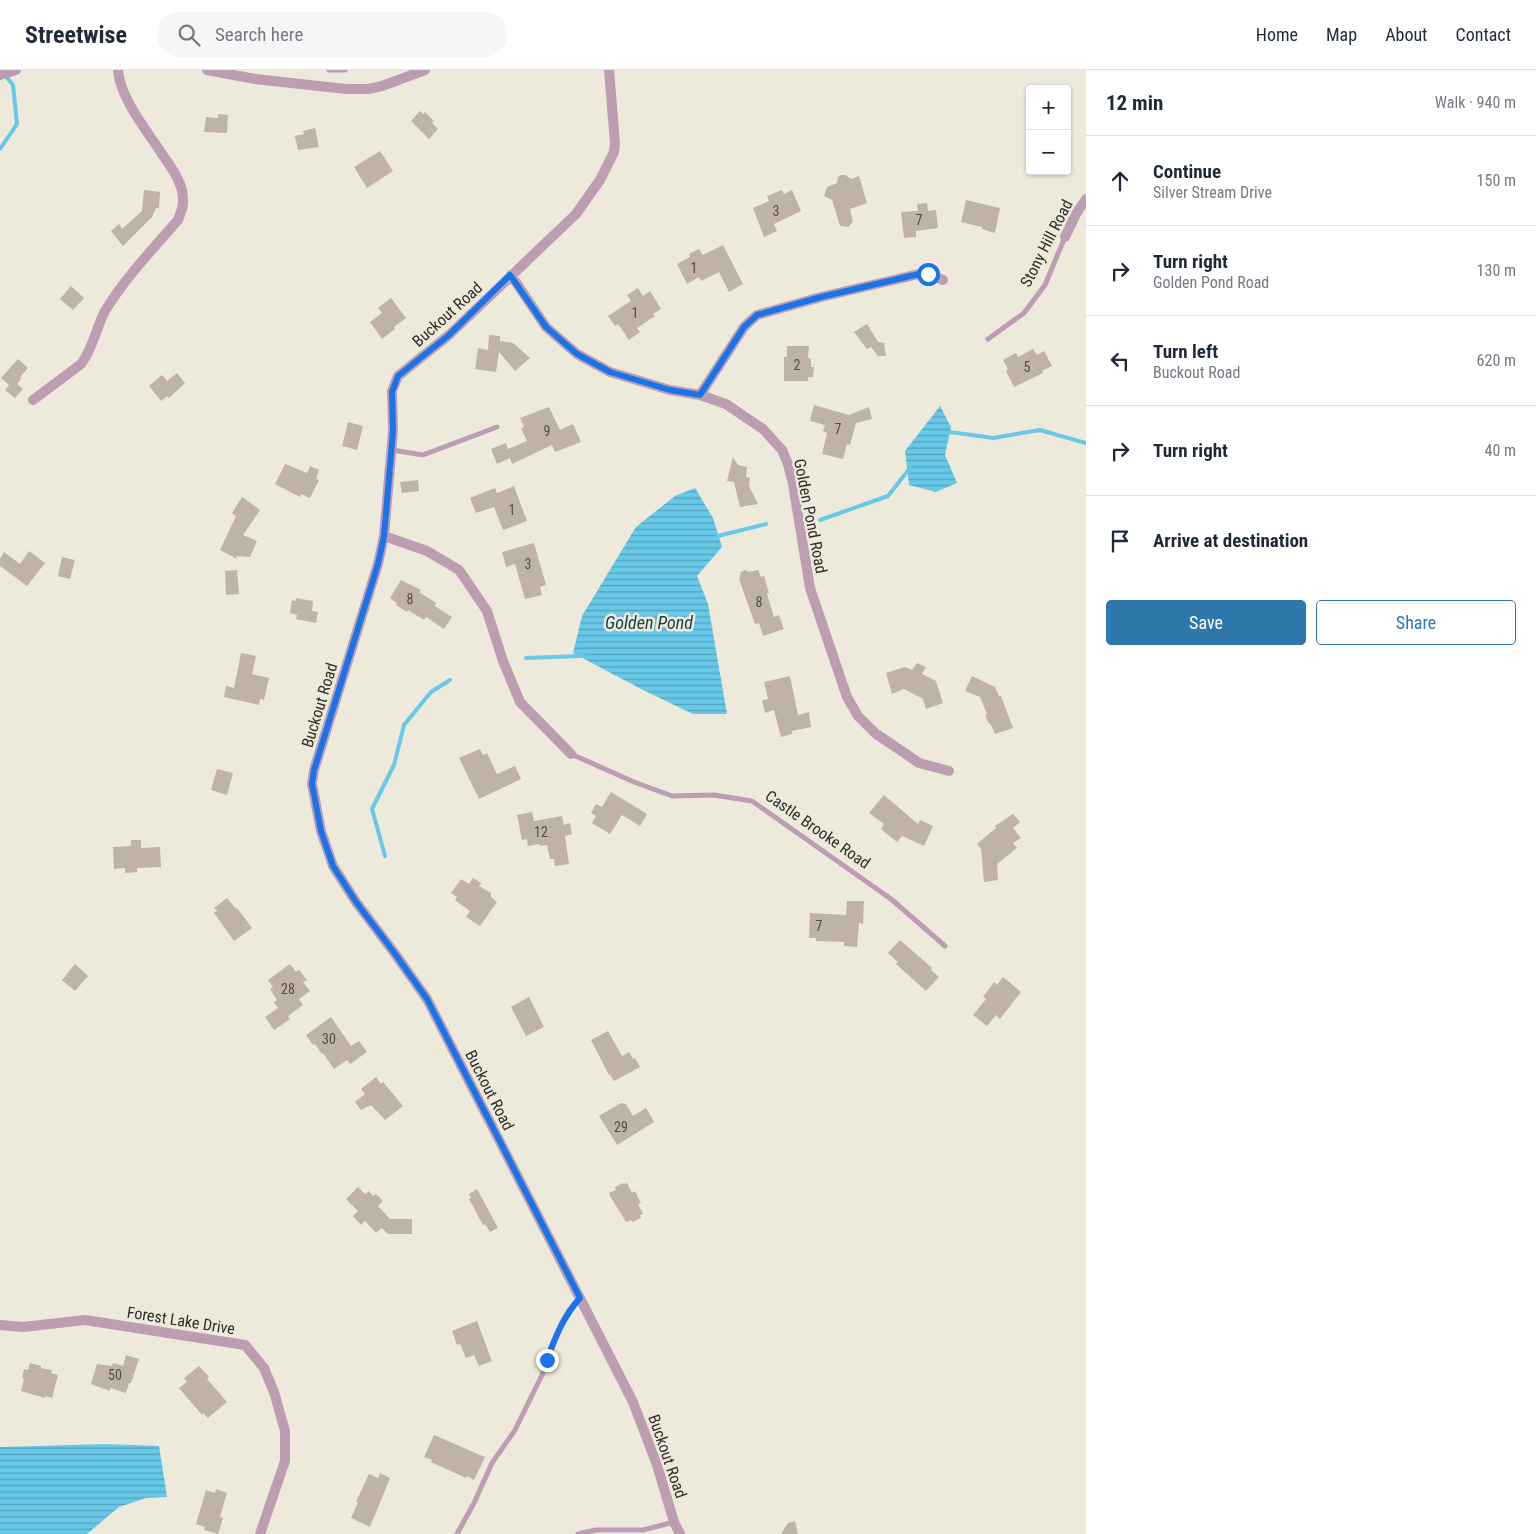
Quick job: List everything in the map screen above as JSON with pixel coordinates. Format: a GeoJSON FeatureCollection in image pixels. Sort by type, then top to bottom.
{"type":"FeatureCollection","features":[{"type":"Feature","properties":{"kind":"street"},"geometry":{"type":"LineString","coordinates":[[33,400],[81,364],[87,356],[96,328],[112,299],[125,281],[178,220],[182,211],[182,192],[178,180],[126,99],[120,86],[118,70]]}},
{"type":"Feature","properties":{"kind":"street"},"geometry":{"type":"LineString","coordinates":[[207,70],[255,79],[346,90],[382,86],[418,71]]}},
{"type":"Feature","properties":{"kind":"street","name":"Buckout Road"},"geometry":{"type":"LineString","coordinates":[[610,70],[616,143],[614,152],[600,180],[576,214],[449,335],[398,376],[392,392],[393,431],[384,536],[378,564],[314,770],[312,784],[321,831],[333,866],[356,902],[427,999],[633,1402],[657,1464],[674,1522],[680,1534]]}},
{"type":"Feature","properties":{"kind":"street","name":"Stony Hill Road"},"geometry":{"type":"LineString","coordinates":[[1065,237],[1086,199]]}},
{"type":"Feature","properties":{"kind":"street"},"geometry":{"type":"LineString","coordinates":[[700,395],[744,327],[757,315],[821,297],[919,274],[928,274],[943,280]]}},
{"type":"Feature","properties":{"kind":"street","name":"Golden Pond Road"},"geometry":{"type":"LineString","coordinates":[[510,275],[546,327],[577,354],[610,372],[670,390],[700,395],[726,404],[764,429],[782,450],[788,464],[810,588],[847,697],[858,716],[875,733],[919,763],[949,771]]}},
{"type":"Feature","properties":{"kind":"street","name":"Castle Brooke Road"},"geometry":{"type":"LineString","coordinates":[[384,536],[427,551],[459,570],[487,611],[503,661],[520,702],[571,754]]}},
{"type":"Feature","properties":{"kind":"street","name":"Forest Lake Drive"},"geometry":{"type":"LineString","coordinates":[[0,1326],[24,1327],[85,1320],[245,1345],[264,1368],[274,1392],[285,1431],[285,1461],[260,1534]]}},
{"type":"Feature","properties":{"kind":"lane"},"geometry":{"type":"LineString","coordinates":[[329,70],[345,70]]}},
{"type":"Feature","properties":{"kind":"lane","name":"Stony Hill Road"},"geometry":{"type":"LineString","coordinates":[[988,339],[1024,313],[1044,285],[1065,237]]}},
{"type":"Feature","properties":{"kind":"lane"},"geometry":{"type":"LineString","coordinates":[[391,450],[423,455],[497,427]]}},
{"type":"Feature","properties":{"kind":"lane","name":"Castle Brooke Road"},"geometry":{"type":"LineString","coordinates":[[571,754],[634,782],[672,796],[714,794],[752,801],[891,899],[946,946]]}},
{"type":"Feature","properties":{"kind":"lane"},"geometry":{"type":"LineString","coordinates":[[457,1534],[492,1463],[515,1430],[542,1375],[562,1322],[569,1310],[580,1298]]}},
{"type":"Feature","properties":{"kind":"lane"},"geometry":{"type":"LineString","coordinates":[[578,1534],[596,1530],[643,1530],[674,1522]]}},
{"type":"Feature","properties":{"kind":"water"},"geometry":{"type":"Polygon","coordinates":[[[940,406],[951,427],[945,455],[957,483],[936,492],[909,485],[905,451],[940,406]]]}},
{"type":"Feature","properties":{"kind":"water","name":"Golden Pond"},"geometry":{"type":"Polygon","coordinates":[[[695,488],[713,518],[722,547],[697,576],[708,604],[727,714],[693,714],[573,653],[582,616],[636,527],[675,496],[695,488]]]}},
{"type":"Feature","properties":{"kind":"water"},"geometry":{"type":"Polygon","coordinates":[[[105,1444],[159,1446],[167,1497],[146,1498],[119,1507],[87,1534],[0,1534],[0,1447],[105,1444]]]}},
{"type":"Feature","properties":{"kind":"building"},"geometry":{"type":"Polygon","coordinates":[[[420,111],[423,114],[425,112],[434,121],[432,123],[438,129],[429,139],[411,121],[420,111]]]}},
{"type":"Feature","properties":{"kind":"building"},"geometry":{"type":"Polygon","coordinates":[[[218,114],[228,115],[227,133],[204,132],[206,117],[218,118],[218,114]]]}},
{"type":"Feature","properties":{"kind":"building"},"geometry":{"type":"Polygon","coordinates":[[[315,128],[319,147],[298,150],[295,136],[304,134],[303,131],[315,128]]]}},
{"type":"Feature","properties":{"kind":"building"},"geometry":{"type":"Polygon","coordinates":[[[380,151],[393,171],[367,188],[354,167],[380,151]]]}},
{"type":"Feature","properties":{"kind":"building"},"geometry":{"type":"Polygon","coordinates":[[[841,175],[851,179],[859,176],[867,203],[850,209],[853,222],[848,227],[840,226],[832,200],[824,196],[827,187],[837,183],[838,177],[841,175]]]}},
{"type":"Feature","properties":{"kind":"building"},"geometry":{"type":"Polygon","coordinates":[[[144,190],[160,192],[159,208],[156,208],[152,217],[123,246],[111,231],[119,224],[122,229],[142,211],[144,190]]]}},
{"type":"Feature","properties":{"kind":"building"},"geometry":{"type":"Polygon","coordinates":[[[782,190],[784,194],[792,190],[801,211],[774,224],[777,231],[764,237],[753,208],[769,201],[767,196],[782,190]]]}},
{"type":"Feature","properties":{"kind":"building"},"geometry":{"type":"Polygon","coordinates":[[[966,200],[1000,208],[995,233],[982,229],[982,227],[961,222],[966,200]]]}},
{"type":"Feature","properties":{"kind":"building"},"geometry":{"type":"Polygon","coordinates":[[[927,203],[928,211],[936,210],[938,228],[916,231],[916,237],[904,238],[901,212],[918,211],[917,204],[927,203]]]}},
{"type":"Feature","properties":{"kind":"building"},"geometry":{"type":"Polygon","coordinates":[[[723,245],[743,284],[729,292],[719,272],[701,281],[699,277],[687,284],[677,264],[690,257],[689,254],[699,249],[703,255],[723,245]]]}},
{"type":"Feature","properties":{"kind":"building"},"geometry":{"type":"Polygon","coordinates":[[[71,286],[84,298],[73,310],[60,299],[71,286]]]}},
{"type":"Feature","properties":{"kind":"building"},"geometry":{"type":"Polygon","coordinates":[[[638,288],[643,296],[650,291],[661,309],[653,314],[655,316],[637,328],[640,332],[629,340],[618,324],[615,326],[608,316],[631,301],[627,295],[638,288]]]}},
{"type":"Feature","properties":{"kind":"building"},"geometry":{"type":"Polygon","coordinates":[[[391,298],[406,318],[382,339],[370,322],[382,313],[378,308],[391,298]]]}},
{"type":"Feature","properties":{"kind":"building"},"geometry":{"type":"Polygon","coordinates":[[[867,324],[878,342],[884,343],[886,356],[878,356],[871,347],[867,349],[854,332],[867,324]]]}},
{"type":"Feature","properties":{"kind":"building"},"geometry":{"type":"Polygon","coordinates":[[[489,335],[500,336],[500,341],[513,343],[530,358],[515,371],[499,352],[496,372],[475,369],[478,348],[488,350],[489,335]]]}},
{"type":"Feature","properties":{"kind":"building"},"geometry":{"type":"Polygon","coordinates":[[[787,346],[809,346],[808,358],[811,359],[811,367],[814,367],[813,377],[808,377],[808,381],[784,381],[784,357],[787,357],[787,346]]]}},
{"type":"Feature","properties":{"kind":"building"},"geometry":{"type":"Polygon","coordinates":[[[1033,349],[1037,355],[1044,351],[1052,366],[1042,371],[1043,373],[1014,387],[1003,360],[1016,353],[1018,357],[1033,349]]]}},
{"type":"Feature","properties":{"kind":"building"},"geometry":{"type":"Polygon","coordinates":[[[18,359],[28,368],[17,384],[23,389],[15,398],[5,390],[9,385],[1,378],[18,359]]]}},
{"type":"Feature","properties":{"kind":"building"},"geometry":{"type":"Polygon","coordinates":[[[177,373],[185,383],[169,398],[167,396],[161,401],[149,386],[162,375],[167,381],[177,373]]]}},
{"type":"Feature","properties":{"kind":"building"},"geometry":{"type":"Polygon","coordinates":[[[814,405],[849,415],[869,407],[872,419],[856,423],[850,445],[847,444],[843,459],[822,454],[827,433],[823,431],[825,425],[810,421],[814,405]]]}},
{"type":"Feature","properties":{"kind":"building"},"geometry":{"type":"Polygon","coordinates":[[[549,407],[560,430],[573,424],[581,442],[555,452],[552,445],[512,464],[510,458],[497,464],[491,449],[506,443],[508,449],[527,441],[521,428],[524,427],[520,418],[549,407]]]}},
{"type":"Feature","properties":{"kind":"building"},"geometry":{"type":"Polygon","coordinates":[[[348,422],[363,426],[357,450],[342,446],[348,422]]]}},
{"type":"Feature","properties":{"kind":"building"},"geometry":{"type":"Polygon","coordinates":[[[733,457],[738,465],[747,467],[746,477],[750,478],[749,486],[758,504],[740,507],[734,482],[727,481],[733,457]]]}},
{"type":"Feature","properties":{"kind":"building"},"geometry":{"type":"Polygon","coordinates":[[[285,464],[307,473],[310,466],[319,470],[316,479],[319,480],[310,498],[301,494],[300,497],[275,484],[285,464]]]}},
{"type":"Feature","properties":{"kind":"building"},"geometry":{"type":"Polygon","coordinates":[[[418,480],[419,491],[402,493],[400,482],[418,480]]]}},
{"type":"Feature","properties":{"kind":"building"},"geometry":{"type":"Polygon","coordinates":[[[514,486],[527,521],[503,530],[494,507],[476,513],[470,498],[495,488],[497,493],[514,486]]]}},
{"type":"Feature","properties":{"kind":"building"},"geometry":{"type":"Polygon","coordinates":[[[242,497],[260,510],[243,535],[257,541],[250,557],[236,556],[237,559],[220,550],[236,516],[232,513],[242,497]]]}},
{"type":"Feature","properties":{"kind":"building"},"geometry":{"type":"Polygon","coordinates":[[[534,543],[546,585],[540,587],[542,595],[525,599],[515,564],[506,567],[502,552],[534,543]]]}},
{"type":"Feature","properties":{"kind":"building"},"geometry":{"type":"Polygon","coordinates":[[[29,551],[45,563],[27,586],[0,566],[0,559],[4,552],[20,564],[29,551]]]}},
{"type":"Feature","properties":{"kind":"building"},"geometry":{"type":"Polygon","coordinates":[[[62,557],[75,560],[70,579],[58,576],[62,557]]]}},
{"type":"Feature","properties":{"kind":"building"},"geometry":{"type":"Polygon","coordinates":[[[237,570],[239,594],[226,595],[225,571],[237,570]]]}},
{"type":"Feature","properties":{"kind":"building"},"geometry":{"type":"Polygon","coordinates":[[[745,570],[749,572],[758,570],[761,577],[764,576],[774,617],[779,615],[784,629],[763,636],[759,623],[755,624],[739,579],[741,572],[745,570]]]}},
{"type":"Feature","properties":{"kind":"building"},"geometry":{"type":"Polygon","coordinates":[[[401,580],[421,590],[419,592],[436,603],[435,606],[452,617],[444,629],[426,617],[424,620],[396,605],[397,603],[390,598],[401,580]]]}},
{"type":"Feature","properties":{"kind":"building"},"geometry":{"type":"Polygon","coordinates":[[[296,598],[313,601],[312,611],[318,612],[316,623],[296,619],[297,615],[290,613],[292,600],[296,601],[296,598]]]}},
{"type":"Feature","properties":{"kind":"building"},"geometry":{"type":"Polygon","coordinates":[[[241,653],[256,656],[252,674],[269,678],[264,700],[260,699],[259,705],[224,697],[226,686],[234,688],[241,653]]]}},
{"type":"Feature","properties":{"kind":"building"},"geometry":{"type":"Polygon","coordinates":[[[917,663],[926,667],[922,674],[936,681],[943,703],[926,709],[923,699],[904,689],[892,694],[886,673],[905,667],[912,670],[917,663]]]}},
{"type":"Feature","properties":{"kind":"building"},"geometry":{"type":"Polygon","coordinates":[[[790,676],[798,715],[809,712],[811,727],[792,731],[792,734],[781,737],[774,710],[765,713],[762,700],[768,699],[764,682],[790,676]]]}},
{"type":"Feature","properties":{"kind":"building"},"geometry":{"type":"Polygon","coordinates":[[[972,676],[995,687],[999,696],[1001,696],[1013,728],[995,734],[985,715],[987,714],[980,697],[965,691],[972,676]]]}},
{"type":"Feature","properties":{"kind":"building"},"geometry":{"type":"Polygon","coordinates":[[[480,749],[483,755],[487,753],[497,774],[515,766],[521,779],[479,799],[459,758],[480,749]]]}},
{"type":"Feature","properties":{"kind":"building"},"geometry":{"type":"Polygon","coordinates":[[[217,769],[233,773],[227,795],[211,790],[217,769]]]}},
{"type":"Feature","properties":{"kind":"building"},"geometry":{"type":"Polygon","coordinates":[[[611,792],[647,814],[640,826],[622,815],[610,834],[592,823],[596,816],[591,813],[596,804],[602,807],[611,792]]]}},
{"type":"Feature","properties":{"kind":"building"},"geometry":{"type":"Polygon","coordinates":[[[884,795],[918,824],[920,820],[933,826],[924,846],[902,836],[897,842],[881,829],[884,824],[869,813],[884,795]]]}},
{"type":"Feature","properties":{"kind":"building"},"geometry":{"type":"Polygon","coordinates":[[[532,812],[534,821],[562,816],[564,825],[570,823],[572,834],[565,836],[569,864],[555,866],[554,859],[550,859],[547,845],[528,846],[527,839],[522,840],[517,815],[532,812]]]}},
{"type":"Feature","properties":{"kind":"building"},"geometry":{"type":"Polygon","coordinates":[[[1013,814],[1020,822],[1013,828],[1021,838],[1013,843],[1017,848],[997,864],[998,880],[984,882],[981,849],[977,844],[996,828],[995,826],[1013,814]]]}},
{"type":"Feature","properties":{"kind":"building"},"geometry":{"type":"Polygon","coordinates":[[[131,840],[141,840],[141,848],[160,847],[161,867],[137,868],[137,872],[125,873],[125,868],[114,869],[113,847],[131,846],[131,840]]]}},
{"type":"Feature","properties":{"kind":"building"},"geometry":{"type":"Polygon","coordinates":[[[473,878],[481,883],[479,886],[491,893],[491,897],[497,902],[480,926],[466,917],[470,911],[455,900],[457,897],[451,893],[461,879],[469,884],[473,878]]]}},
{"type":"Feature","properties":{"kind":"building"},"geometry":{"type":"Polygon","coordinates":[[[227,898],[252,928],[234,941],[214,913],[217,911],[214,908],[227,898]]]}},
{"type":"Feature","properties":{"kind":"building"},"geometry":{"type":"Polygon","coordinates":[[[847,901],[864,901],[863,924],[859,923],[857,947],[844,946],[844,942],[816,941],[816,938],[809,938],[810,913],[846,915],[847,901]]]}},
{"type":"Feature","properties":{"kind":"building"},"geometry":{"type":"Polygon","coordinates":[[[900,940],[932,968],[931,970],[939,977],[926,991],[896,964],[898,962],[888,953],[900,940]]]}},
{"type":"Feature","properties":{"kind":"building"},"geometry":{"type":"Polygon","coordinates":[[[75,964],[88,976],[75,991],[62,980],[75,964]]]}},
{"type":"Feature","properties":{"kind":"building"},"geometry":{"type":"Polygon","coordinates":[[[290,964],[296,972],[299,970],[307,980],[303,982],[310,991],[299,999],[303,1005],[288,1016],[290,1019],[274,1030],[265,1017],[278,1008],[274,1002],[277,1000],[270,989],[273,987],[268,980],[290,964]]]}},
{"type":"Feature","properties":{"kind":"building"},"geometry":{"type":"Polygon","coordinates":[[[1003,977],[1021,992],[1000,1019],[996,1015],[987,1026],[973,1015],[986,999],[983,997],[994,982],[997,985],[1003,977]]]}},
{"type":"Feature","properties":{"kind":"building"},"geometry":{"type":"Polygon","coordinates":[[[529,997],[544,1027],[526,1036],[511,1007],[529,997]]]}},
{"type":"Feature","properties":{"kind":"building"},"geometry":{"type":"Polygon","coordinates":[[[331,1017],[351,1046],[359,1041],[367,1052],[350,1064],[347,1060],[334,1069],[323,1053],[315,1044],[313,1045],[306,1035],[331,1017]]]}},
{"type":"Feature","properties":{"kind":"building"},"geometry":{"type":"Polygon","coordinates":[[[608,1031],[622,1056],[629,1052],[640,1067],[614,1081],[591,1040],[608,1031]]]}},
{"type":"Feature","properties":{"kind":"building"},"geometry":{"type":"Polygon","coordinates":[[[376,1077],[381,1084],[383,1082],[403,1106],[385,1120],[371,1105],[361,1110],[355,1102],[365,1094],[361,1089],[376,1077]]]}},
{"type":"Feature","properties":{"kind":"building"},"geometry":{"type":"Polygon","coordinates":[[[621,1103],[626,1104],[633,1116],[646,1108],[654,1122],[617,1145],[599,1116],[621,1103]]]}},
{"type":"Feature","properties":{"kind":"building"},"geometry":{"type":"Polygon","coordinates":[[[627,1183],[632,1193],[635,1191],[641,1203],[638,1204],[643,1214],[640,1215],[641,1218],[633,1222],[631,1220],[626,1222],[609,1193],[616,1190],[615,1187],[627,1183]]]}},
{"type":"Feature","properties":{"kind":"building"},"geometry":{"type":"Polygon","coordinates":[[[358,1187],[365,1194],[369,1191],[373,1196],[376,1194],[383,1201],[378,1206],[390,1219],[412,1219],[412,1234],[388,1234],[382,1228],[376,1233],[365,1221],[361,1225],[353,1216],[358,1211],[346,1199],[358,1187]]]}},
{"type":"Feature","properties":{"kind":"building"},"geometry":{"type":"Polygon","coordinates":[[[477,1189],[498,1228],[490,1232],[485,1224],[483,1225],[469,1199],[471,1198],[469,1194],[477,1189]]]}},
{"type":"Feature","properties":{"kind":"building"},"geometry":{"type":"Polygon","coordinates":[[[477,1321],[492,1361],[479,1366],[474,1355],[466,1358],[460,1344],[457,1345],[452,1331],[477,1321]]]}},
{"type":"Feature","properties":{"kind":"building"},"geometry":{"type":"Polygon","coordinates":[[[126,1355],[139,1359],[126,1393],[110,1388],[110,1391],[91,1384],[97,1364],[112,1366],[113,1363],[123,1366],[126,1355]]]}},
{"type":"Feature","properties":{"kind":"building"},"geometry":{"type":"Polygon","coordinates":[[[30,1363],[52,1370],[51,1373],[58,1375],[52,1398],[45,1396],[45,1398],[21,1391],[24,1369],[28,1370],[30,1363]]]}},
{"type":"Feature","properties":{"kind":"building"},"geometry":{"type":"Polygon","coordinates":[[[199,1366],[209,1377],[207,1379],[227,1402],[208,1418],[203,1413],[202,1415],[179,1388],[187,1382],[184,1378],[199,1366]]]}},
{"type":"Feature","properties":{"kind":"building"},"geometry":{"type":"Polygon","coordinates":[[[434,1435],[485,1457],[474,1480],[431,1462],[432,1460],[424,1457],[434,1435]]]}},
{"type":"Feature","properties":{"kind":"building"},"geometry":{"type":"Polygon","coordinates":[[[380,1473],[390,1478],[370,1527],[351,1518],[369,1474],[378,1478],[380,1473]]]}},
{"type":"Feature","properties":{"kind":"building"},"geometry":{"type":"Polygon","coordinates":[[[216,1489],[227,1493],[220,1517],[223,1518],[218,1534],[204,1530],[205,1527],[196,1524],[206,1490],[215,1493],[216,1489]]]}},
{"type":"Feature","properties":{"kind":"building"},"geometry":{"type":"Polygon","coordinates":[[[795,1521],[798,1534],[781,1534],[788,1523],[795,1521]]]}},
{"type":"Feature","properties":{"kind":"waterway"},"geometry":{"type":"LineString","coordinates":[[0,149],[17,124],[13,85],[5,75]]}},
{"type":"Feature","properties":{"kind":"waterway"},"geometry":{"type":"LineString","coordinates":[[947,434],[950,432],[993,438],[1040,430],[1086,443]]}},
{"type":"Feature","properties":{"kind":"waterway"},"geometry":{"type":"LineString","coordinates":[[820,520],[888,496],[910,468]]}},
{"type":"Feature","properties":{"kind":"waterway"},"geometry":{"type":"LineString","coordinates":[[716,538],[766,524]]}},
{"type":"Feature","properties":{"kind":"waterway"},"geometry":{"type":"LineString","coordinates":[[526,658],[580,656],[583,654]]}},
{"type":"Feature","properties":{"kind":"waterway"},"geometry":{"type":"LineString","coordinates":[[385,856],[372,809],[394,765],[404,725],[431,692],[450,680]]}},
{"type":"Feature","properties":{"kind":"route"},"geometry":{"type":"LineString","coordinates":[[547,1360],[562,1322],[569,1310],[580,1298],[427,999],[356,902],[333,866],[321,831],[312,784],[314,770],[378,564],[384,536],[393,431],[392,391],[398,376],[449,335],[510,275],[546,327],[577,354],[610,372],[670,390],[700,395],[744,327],[757,315],[821,297],[919,274],[928,274]]}}]}
